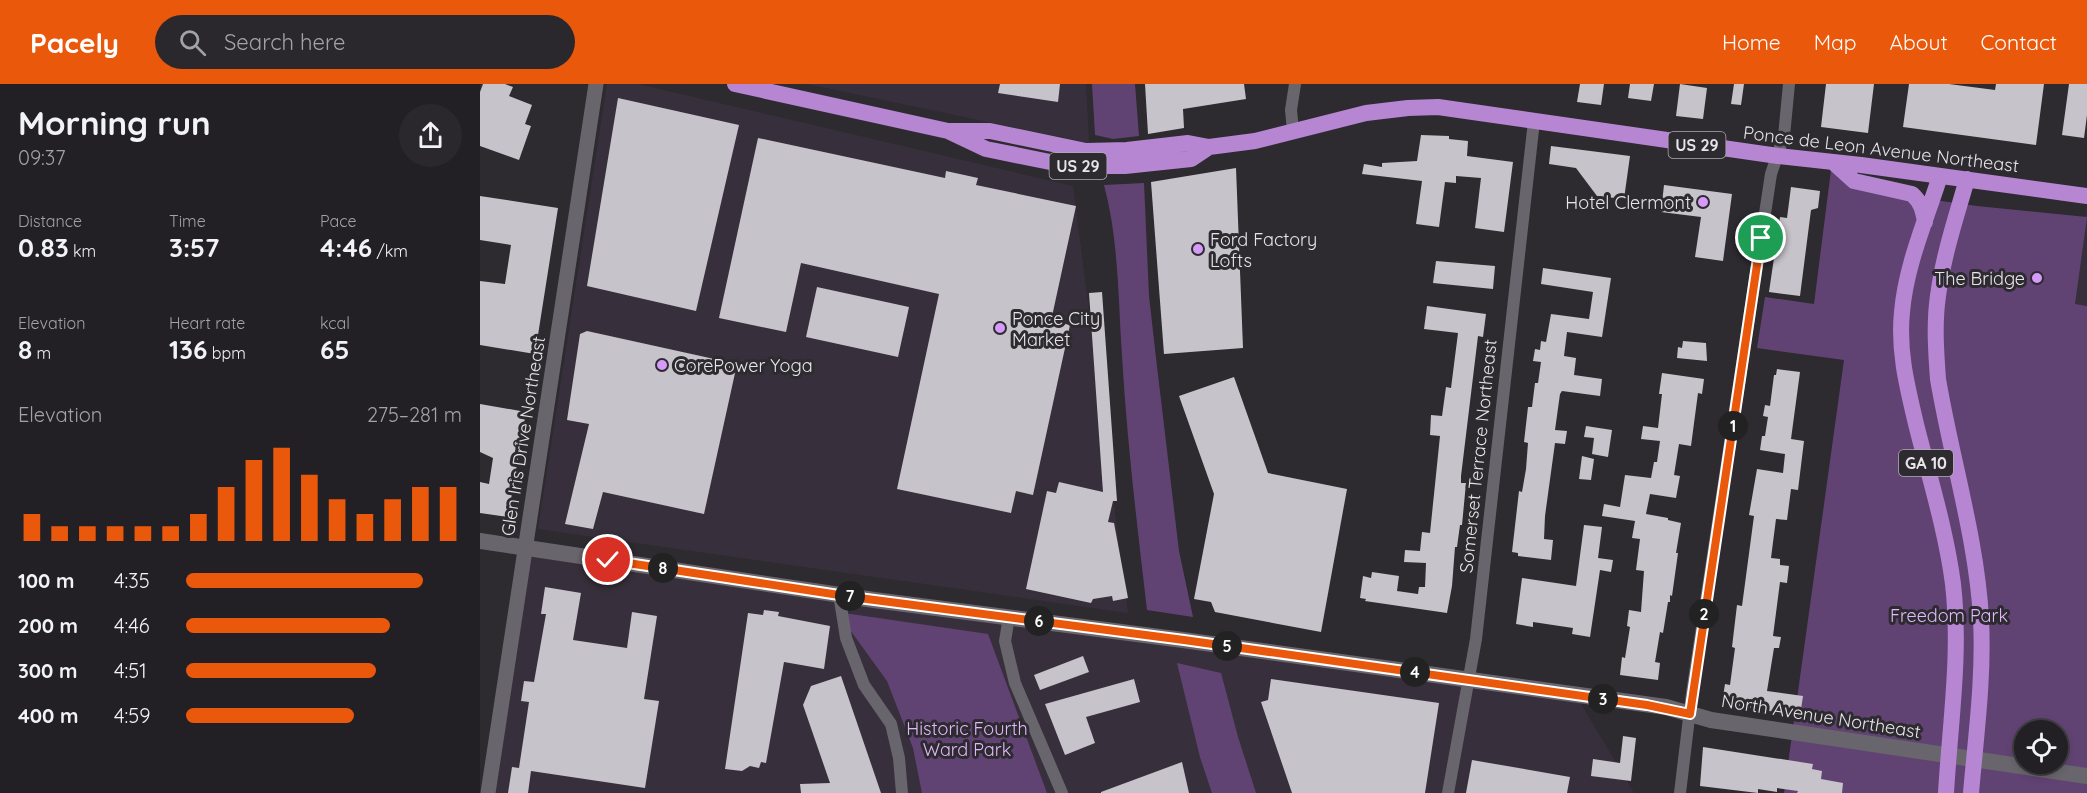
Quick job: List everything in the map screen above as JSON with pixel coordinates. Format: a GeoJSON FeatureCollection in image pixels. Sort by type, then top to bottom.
{"type":"FeatureCollection","features":[{"type":"Feature","properties":{"kind":"highway","name":"Ponce de Leon Avenue Northeast"},"geometry":{"type":"LineString","coordinates":[[735,84],[948,131],[990,131],[1086,151],[1127,150],[1188,143],[1209,147],[1255,141],[1366,113],[1423,107],[2087,196]]}},
{"type":"Feature","properties":{"kind":"highway"},"geometry":{"type":"LineString","coordinates":[[1833,162],[1854,181],[1912,194],[1923,209],[1925,222]]}},
{"type":"Feature","properties":{"kind":"highway","name":"GA 10"},"geometry":{"type":"LineString","coordinates":[[1940,176],[1906,286],[1902,311],[1901,344],[1904,375],[1947,551],[1954,589],[1957,628],[1956,677],[1946,793]]}},
{"type":"Feature","properties":{"kind":"highway","name":"GA 10"},"geometry":{"type":"LineString","coordinates":[[1967,179],[1937,298],[1935,347],[1938,379],[1973,557],[1981,617],[1981,661],[1971,793]]}},
{"type":"Feature","properties":{"kind":"main road","name":"North Avenue Northeast"},"geometry":{"type":"LineString","coordinates":[[480,541],[839,594],[1666,707],[1722,721],[2087,776]]}},
{"type":"Feature","properties":{"kind":"street","name":"Glen Iris Drive Northeast"},"geometry":{"type":"LineString","coordinates":[[488,793],[596,84]]}},
{"type":"Feature","properties":{"kind":"street"},"geometry":{"type":"LineString","coordinates":[[1293,131],[1291,110],[1295,84]]}},
{"type":"Feature","properties":{"kind":"street"},"geometry":{"type":"LineString","coordinates":[[1680,793],[1768,190],[1784,136],[1789,84]]}},
{"type":"Feature","properties":{"kind":"street","name":"Somerset Terrace Northeast"},"geometry":{"type":"LineString","coordinates":[[1448,793],[1476,639],[1534,121]]}},
{"type":"Feature","properties":{"kind":"street"},"geometry":{"type":"LineString","coordinates":[[839,594],[846,638],[864,685],[891,724],[899,758],[902,793]]}},
{"type":"Feature","properties":{"kind":"street"},"geometry":{"type":"LineString","coordinates":[[1009,617],[1005,641],[1015,683],[1062,793]]}},
{"type":"Feature","properties":{"kind":"shaded area","name":"Ponce City Market"},"geometry":{"type":"Polygon","coordinates":[[[607,84],[638,84],[1073,186],[1128,613],[538,529],[607,84]]]}},
{"type":"Feature","properties":{"kind":"shaded area"},"geometry":{"type":"Polygon","coordinates":[[[807,84],[1086,84],[1089,143],[807,84]]]}},
{"type":"Feature","properties":{"kind":"shaded area"},"geometry":{"type":"Polygon","coordinates":[[[2087,204],[2087,306],[2075,304],[2087,204]]]}},
{"type":"Feature","properties":{"kind":"shaded area"},"geometry":{"type":"Polygon","coordinates":[[[519,545],[1577,697],[1634,793],[487,793],[519,545]]]}},
{"type":"Feature","properties":{"kind":"green space"},"geometry":{"type":"Polygon","coordinates":[[[1092,84],[1135,84],[1139,136],[1113,139],[1095,135],[1092,84]]]}},
{"type":"Feature","properties":{"kind":"green space","name":"Freedom Park"},"geometry":{"type":"Polygon","coordinates":[[[1831,170],[1906,196],[2087,217],[2075,304],[2087,306],[2087,793],[1784,793],[1844,360],[1757,348],[1765,297],[1814,304],[1831,170]]]}},
{"type":"Feature","properties":{"kind":"green space"},"geometry":{"type":"Polygon","coordinates":[[[1144,183],[1149,296],[1179,551],[1193,617],[1147,610],[1127,420],[1113,227],[1104,185],[1144,183]]]}},
{"type":"Feature","properties":{"kind":"green space","name":"Historic Fourth Ward Park"},"geometry":{"type":"Polygon","coordinates":[[[837,612],[988,634],[1047,793],[922,793],[913,748],[887,681],[837,612]]]}},
{"type":"Feature","properties":{"kind":"green space"},"geometry":{"type":"Polygon","coordinates":[[[1177,663],[1221,673],[1256,793],[1212,793],[1200,757],[1177,663]]]}},
{"type":"Feature","properties":{"kind":"building"},"geometry":{"type":"Polygon","coordinates":[[[483,84],[505,84],[513,87],[509,96],[532,105],[525,124],[531,126],[519,160],[480,146],[480,92],[483,84]]]}},
{"type":"Feature","properties":{"kind":"building"},"geometry":{"type":"Polygon","coordinates":[[[1000,84],[1060,84],[1058,102],[998,93],[1000,84]]]}},
{"type":"Feature","properties":{"kind":"building"},"geometry":{"type":"Polygon","coordinates":[[[1145,84],[1244,84],[1246,99],[1183,109],[1184,128],[1148,134],[1145,84]]]}},
{"type":"Feature","properties":{"kind":"building"},"geometry":{"type":"Polygon","coordinates":[[[1580,84],[1604,84],[1601,105],[1577,102],[1580,84]]]}},
{"type":"Feature","properties":{"kind":"building"},"geometry":{"type":"Polygon","coordinates":[[[1630,84],[1654,84],[1651,101],[1628,98],[1630,84]]]}},
{"type":"Feature","properties":{"kind":"building"},"geometry":{"type":"Polygon","coordinates":[[[1680,84],[1707,88],[1703,119],[1676,116],[1680,84]]]}},
{"type":"Feature","properties":{"kind":"building"},"geometry":{"type":"Polygon","coordinates":[[[1734,84],[1744,84],[1741,105],[1731,104],[1734,84]]]}},
{"type":"Feature","properties":{"kind":"building"},"geometry":{"type":"Polygon","coordinates":[[[1826,84],[1874,84],[1868,133],[1821,127],[1826,84]]]}},
{"type":"Feature","properties":{"kind":"building"},"geometry":{"type":"Polygon","coordinates":[[[1909,84],[1949,84],[1995,90],[1996,84],[2044,84],[2036,145],[1903,127],[1909,84]]]}},
{"type":"Feature","properties":{"kind":"building"},"geometry":{"type":"Polygon","coordinates":[[[2069,84],[2087,84],[2084,138],[2062,135],[2069,84]]]}},
{"type":"Feature","properties":{"kind":"building"},"geometry":{"type":"Polygon","coordinates":[[[618,98],[739,125],[696,311],[587,286],[618,98]]]}},
{"type":"Feature","properties":{"kind":"building"},"geometry":{"type":"Polygon","coordinates":[[[1421,135],[1449,136],[1449,139],[1468,141],[1467,156],[1513,162],[1504,232],[1475,228],[1481,178],[1456,176],[1456,183],[1445,182],[1439,227],[1416,224],[1422,181],[1362,174],[1364,164],[1382,167],[1382,163],[1417,161],[1421,135]]]}},
{"type":"Feature","properties":{"kind":"building","name":"Ponce City Market"},"geometry":{"type":"Polygon","coordinates":[[[758,138],[945,178],[946,171],[978,178],[976,185],[1076,206],[1051,321],[1070,325],[1033,495],[1016,491],[1011,513],[897,489],[939,294],[801,263],[786,332],[719,318],[758,138]]]}},
{"type":"Feature","properties":{"kind":"building"},"geometry":{"type":"Polygon","coordinates":[[[1551,146],[1630,156],[1624,199],[1597,196],[1576,168],[1549,164],[1551,146]]]}},
{"type":"Feature","properties":{"kind":"building","name":"Ford Factory Lofts"},"geometry":{"type":"Polygon","coordinates":[[[1236,168],[1243,348],[1164,354],[1151,182],[1236,168]]]}},
{"type":"Feature","properties":{"kind":"building"},"geometry":{"type":"Polygon","coordinates":[[[1664,185],[1732,194],[1723,261],[1695,257],[1701,217],[1661,212],[1664,185]]]}},
{"type":"Feature","properties":{"kind":"building"},"geometry":{"type":"Polygon","coordinates":[[[1791,187],[1820,191],[1818,208],[1811,210],[1800,296],[1769,292],[1780,217],[1787,218],[1791,187]]]}},
{"type":"Feature","properties":{"kind":"building"},"geometry":{"type":"Polygon","coordinates":[[[480,196],[558,208],[535,354],[480,345],[480,281],[505,284],[511,245],[480,240],[480,196]]]}},
{"type":"Feature","properties":{"kind":"building"},"geometry":{"type":"Polygon","coordinates":[[[1436,261],[1495,266],[1493,289],[1433,283],[1436,261]]]}},
{"type":"Feature","properties":{"kind":"building"},"geometry":{"type":"Polygon","coordinates":[[[1543,268],[1611,278],[1602,337],[1567,332],[1564,356],[1576,358],[1574,375],[1602,379],[1600,396],[1562,391],[1560,394],[1555,430],[1567,431],[1565,444],[1555,443],[1545,516],[1544,539],[1553,540],[1551,560],[1518,556],[1518,553],[1512,552],[1519,491],[1522,492],[1526,469],[1528,443],[1524,442],[1528,407],[1532,407],[1541,362],[1533,361],[1535,349],[1540,350],[1541,341],[1546,342],[1551,314],[1589,319],[1593,292],[1541,284],[1543,268]]]}},
{"type":"Feature","properties":{"kind":"building"},"geometry":{"type":"Polygon","coordinates":[[[817,287],[909,307],[898,357],[806,337],[817,287]]]}},
{"type":"Feature","properties":{"kind":"building"},"geometry":{"type":"Polygon","coordinates":[[[1102,292],[1117,501],[1113,501],[1108,522],[1114,523],[1128,598],[1113,601],[1112,596],[1093,599],[1091,603],[1026,589],[1047,491],[1056,493],[1059,482],[1103,492],[1089,293],[1102,292]]]}},
{"type":"Feature","properties":{"kind":"building"},"geometry":{"type":"Polygon","coordinates":[[[1427,306],[1486,314],[1483,337],[1478,336],[1461,476],[1461,483],[1466,483],[1462,525],[1460,525],[1457,547],[1455,547],[1447,613],[1365,601],[1366,599],[1360,598],[1363,576],[1371,578],[1372,572],[1399,576],[1397,591],[1418,594],[1419,587],[1425,587],[1426,563],[1404,562],[1405,550],[1420,551],[1422,532],[1430,533],[1440,436],[1430,435],[1431,415],[1442,416],[1446,387],[1451,388],[1458,333],[1424,329],[1427,306]]]}},
{"type":"Feature","properties":{"kind":"building"},"geometry":{"type":"Polygon","coordinates":[[[587,331],[737,364],[704,514],[603,492],[593,529],[565,524],[589,424],[567,420],[580,334],[587,331]]]}},
{"type":"Feature","properties":{"kind":"building"},"geometry":{"type":"Polygon","coordinates":[[[1683,341],[1706,343],[1707,361],[1677,358],[1678,347],[1682,348],[1683,341]]]}},
{"type":"Feature","properties":{"kind":"building"},"geometry":{"type":"Polygon","coordinates":[[[1777,369],[1800,372],[1791,439],[1804,441],[1798,490],[1791,489],[1787,520],[1776,519],[1771,558],[1780,559],[1780,565],[1789,566],[1787,583],[1780,582],[1773,636],[1781,637],[1779,648],[1774,648],[1767,691],[1803,696],[1800,716],[1722,703],[1725,684],[1730,685],[1737,605],[1742,606],[1754,516],[1749,515],[1757,469],[1783,473],[1785,454],[1760,450],[1768,417],[1763,416],[1765,405],[1770,406],[1774,375],[1777,369]]]}},
{"type":"Feature","properties":{"kind":"building"},"geometry":{"type":"Polygon","coordinates":[[[1662,373],[1704,379],[1702,394],[1698,393],[1691,446],[1679,444],[1674,475],[1680,476],[1676,498],[1650,494],[1646,514],[1681,523],[1672,596],[1670,595],[1670,602],[1668,602],[1663,633],[1660,632],[1655,662],[1660,663],[1658,680],[1620,675],[1630,627],[1627,626],[1629,610],[1641,612],[1644,571],[1636,570],[1640,539],[1632,538],[1635,521],[1602,516],[1604,504],[1620,507],[1625,475],[1651,478],[1654,462],[1657,462],[1660,441],[1641,439],[1643,426],[1658,428],[1662,373]]]}},
{"type":"Feature","properties":{"kind":"building"},"geometry":{"type":"Polygon","coordinates":[[[1234,377],[1268,473],[1347,489],[1321,632],[1215,612],[1211,602],[1194,599],[1214,494],[1179,396],[1234,377]]]}},
{"type":"Feature","properties":{"kind":"building"},"geometry":{"type":"Polygon","coordinates":[[[480,404],[526,412],[508,517],[480,513],[480,482],[489,484],[493,458],[480,452],[480,404]]]}},
{"type":"Feature","properties":{"kind":"building"},"geometry":{"type":"Polygon","coordinates":[[[1586,426],[1612,430],[1608,457],[1592,454],[1594,438],[1584,437],[1586,426]]]}},
{"type":"Feature","properties":{"kind":"building"},"geometry":{"type":"Polygon","coordinates":[[[1582,456],[1594,459],[1591,480],[1579,479],[1582,456]]]}},
{"type":"Feature","properties":{"kind":"building"},"geometry":{"type":"Polygon","coordinates":[[[1584,525],[1602,527],[1598,558],[1613,560],[1611,572],[1600,570],[1590,637],[1572,634],[1573,628],[1533,622],[1533,627],[1516,624],[1522,578],[1576,586],[1584,525]]]}},
{"type":"Feature","properties":{"kind":"building"},"geometry":{"type":"Polygon","coordinates":[[[545,587],[581,593],[573,640],[627,648],[632,612],[657,616],[644,699],[659,701],[645,788],[531,771],[528,793],[508,793],[512,767],[519,768],[529,702],[521,701],[524,681],[534,682],[546,614],[541,614],[545,587]]]}},
{"type":"Feature","properties":{"kind":"building"},"geometry":{"type":"Polygon","coordinates":[[[764,610],[779,612],[778,616],[830,626],[824,669],[784,662],[766,763],[761,762],[759,768],[750,766],[742,771],[725,769],[748,613],[763,615],[764,610]]]}},
{"type":"Feature","properties":{"kind":"building"},"geometry":{"type":"Polygon","coordinates":[[[1083,656],[1089,672],[1040,690],[1034,675],[1083,656]]]}},
{"type":"Feature","properties":{"kind":"building"},"geometry":{"type":"Polygon","coordinates":[[[841,676],[881,793],[801,793],[800,784],[830,783],[803,705],[811,686],[841,676]]]}},
{"type":"Feature","properties":{"kind":"building"},"geometry":{"type":"Polygon","coordinates":[[[1134,679],[1140,702],[1086,717],[1095,743],[1065,755],[1045,704],[1134,679]]]}},
{"type":"Feature","properties":{"kind":"building"},"geometry":{"type":"Polygon","coordinates":[[[1271,679],[1439,703],[1425,793],[1292,793],[1261,702],[1268,700],[1271,679]]]}},
{"type":"Feature","properties":{"kind":"building"},"geometry":{"type":"Polygon","coordinates":[[[1623,736],[1636,738],[1631,781],[1591,776],[1593,759],[1620,763],[1623,736]]]}},
{"type":"Feature","properties":{"kind":"building"},"geometry":{"type":"Polygon","coordinates":[[[1703,747],[1813,764],[1812,769],[1822,771],[1821,779],[1843,783],[1842,793],[1797,793],[1798,791],[1777,788],[1777,792],[1758,789],[1758,793],[1700,786],[1703,747]]]}},
{"type":"Feature","properties":{"kind":"building"},"geometry":{"type":"Polygon","coordinates":[[[1472,760],[1570,777],[1567,793],[1466,793],[1472,760]]]}},
{"type":"Feature","properties":{"kind":"building"},"geometry":{"type":"Polygon","coordinates":[[[1182,762],[1189,793],[1101,793],[1101,792],[1182,762]]]}},
{"type":"Feature","properties":{"kind":"place","name":"Hotel Clermont"},"geometry":{"type":"Point","coordinates":[1703,202]}},
{"type":"Feature","properties":{"kind":"place","name":"Ford Factory Lofts"},"geometry":{"type":"Point","coordinates":[1198,249]}},
{"type":"Feature","properties":{"kind":"place","name":"The Bridge"},"geometry":{"type":"Point","coordinates":[2037,278]}},
{"type":"Feature","properties":{"kind":"place","name":"Ponce City Market"},"geometry":{"type":"Point","coordinates":[1000,328]}},
{"type":"Feature","properties":{"kind":"place","name":"CorePower Yoga"},"geometry":{"type":"Point","coordinates":[662,365]}},
{"type":"Feature","properties":{"kind":"route"},"geometry":{"type":"LineString","coordinates":[[608,560],[859,598],[1328,659],[1666,707],[1690,714],[1761,238]]}}]}
